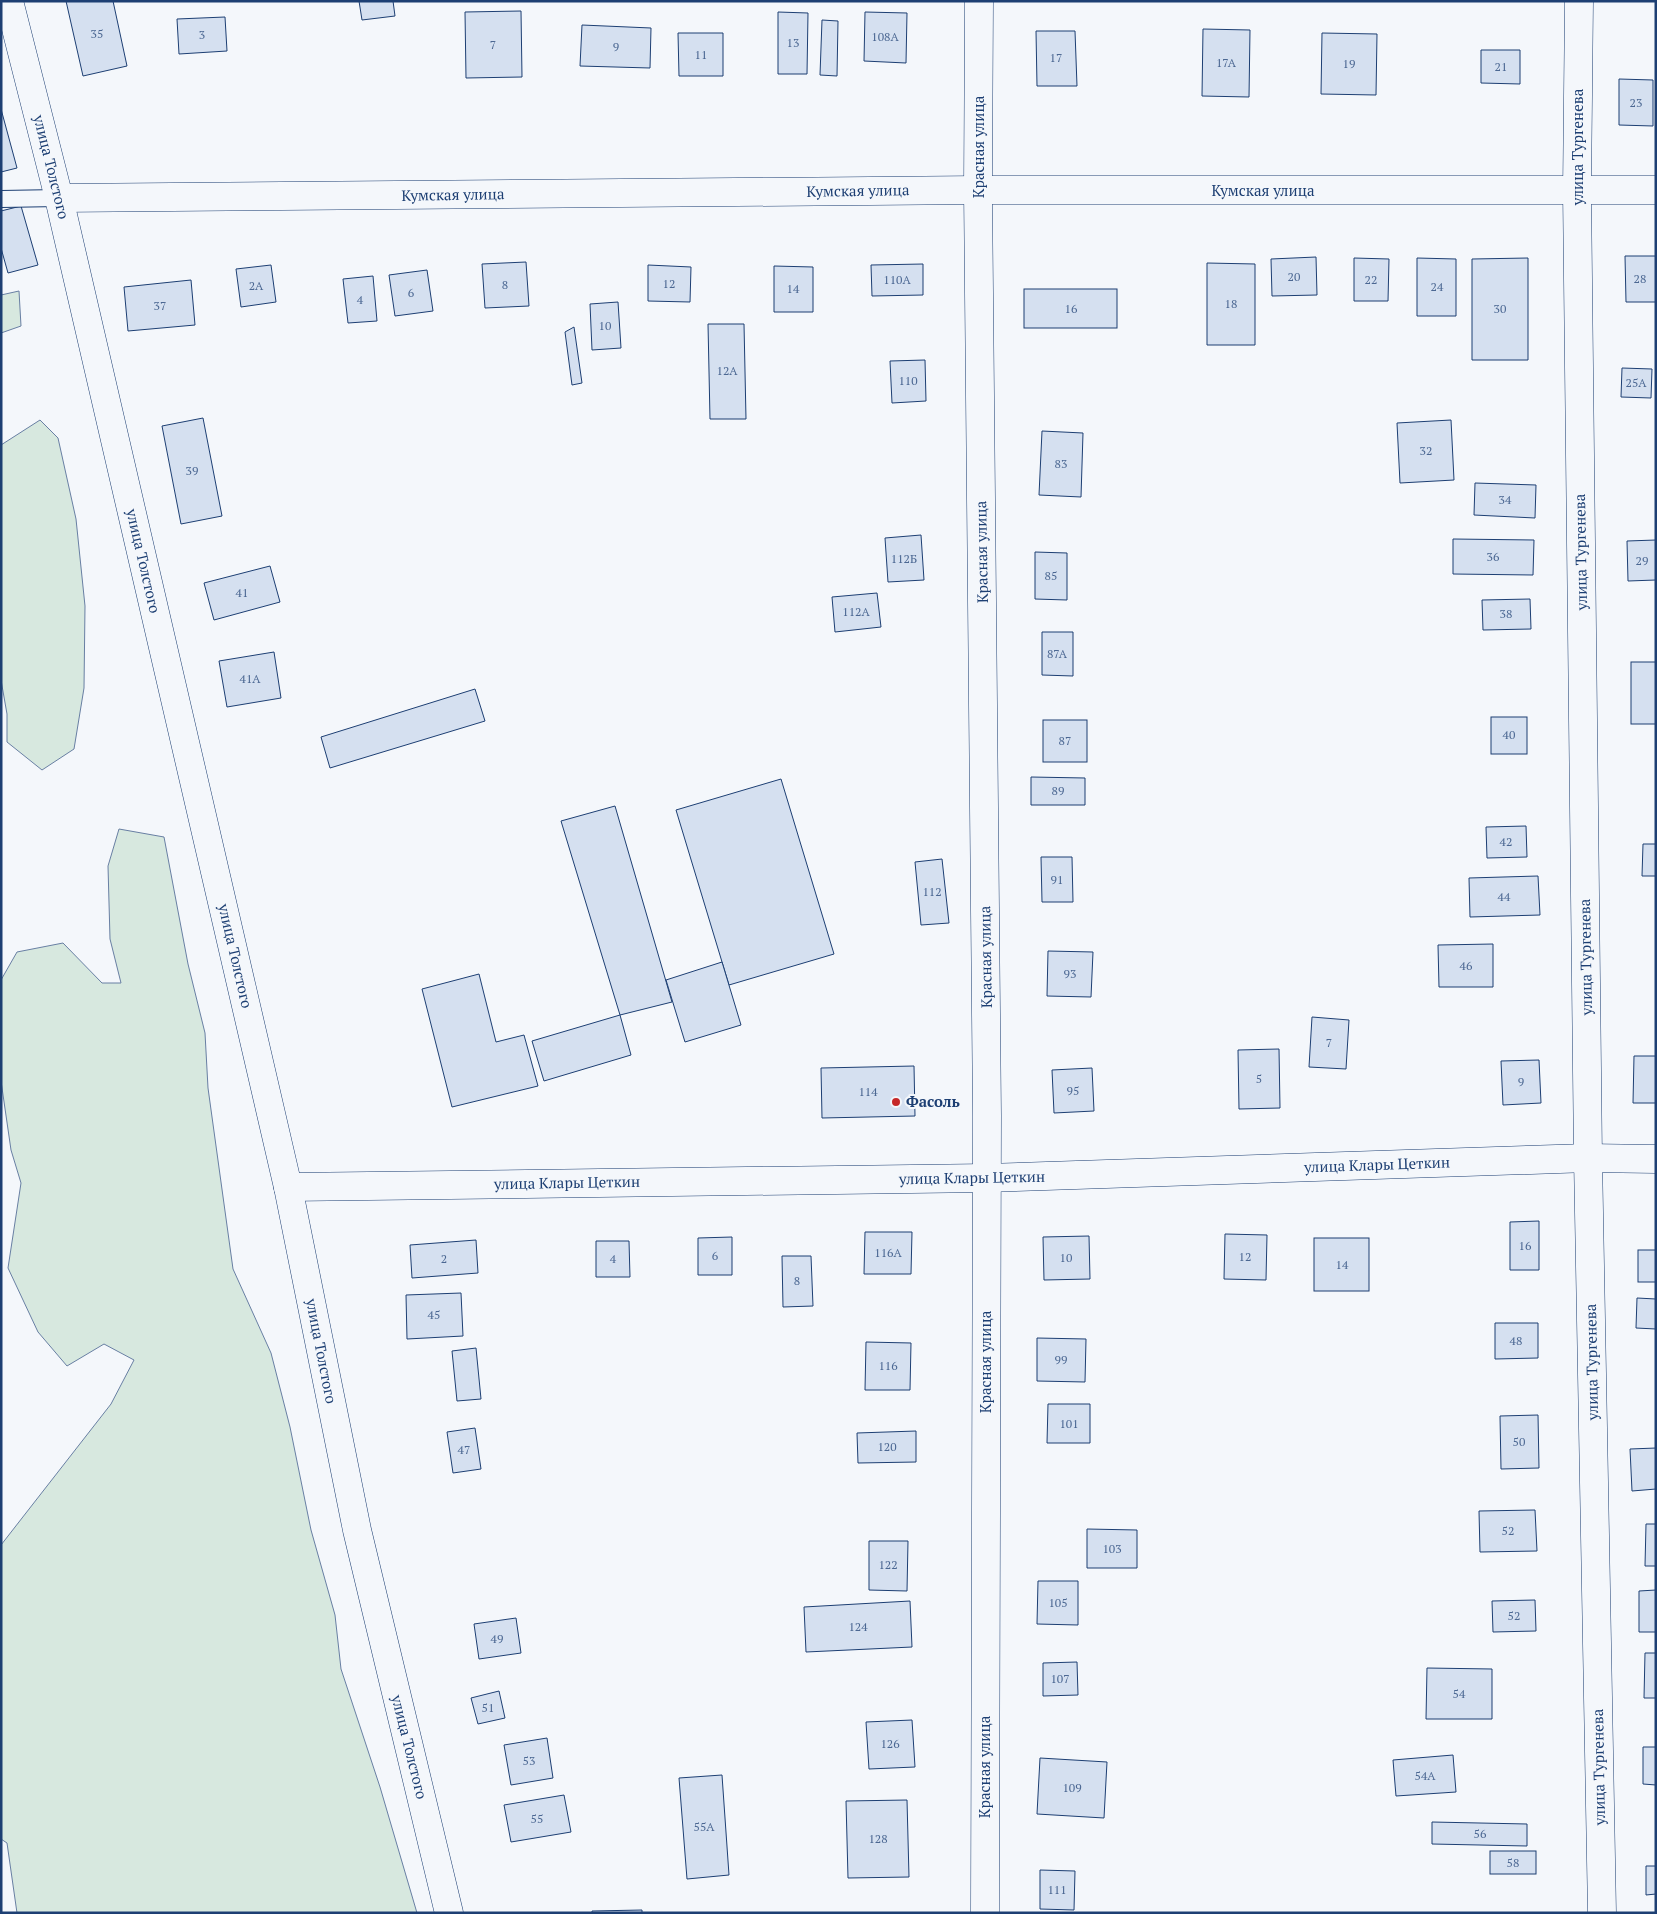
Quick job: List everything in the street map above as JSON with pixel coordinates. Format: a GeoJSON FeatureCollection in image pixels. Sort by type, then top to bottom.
{"type":"FeatureCollection","features":[{"type":"Feature","properties":{"kind":"street","name":"улица Толстого"},"geometry":{"type":"LineString","coordinates":[[9,1],[59,198],[288,1187],[357,1530],[449,1913]]}},
{"type":"Feature","properties":{"kind":"street","name":"Красная улица"},"geometry":{"type":"LineString","coordinates":[[980,1],[978,190],[986,1178],[985,1913]]}},
{"type":"Feature","properties":{"kind":"street","name":"улица Тургенева"},"geometry":{"type":"LineString","coordinates":[[1579,1],[1577,191],[1588,1158],[1602,1913]]}},
{"type":"Feature","properties":{"kind":"street","name":"Кумская улица"},"geometry":{"type":"LineString","coordinates":[[59,198],[978,190],[1656,190]]}},
{"type":"Feature","properties":{"kind":"street","name":"улица Клары Цеткин"},"geometry":{"type":"LineString","coordinates":[[288,1187],[986,1178],[1588,1158],[1656,1159]]}},
{"type":"Feature","properties":{"kind":"lane"},"geometry":{"type":"LineString","coordinates":[[1,199],[59,198]]}},
{"type":"Feature","properties":{"kind":"shaded area"},"geometry":{"type":"Polygon","coordinates":[[[19,291],[21,326],[1,333],[1,295],[19,291]]]}},
{"type":"Feature","properties":{"kind":"shaded area"},"geometry":{"type":"Polygon","coordinates":[[[40,420],[58,438],[76,519],[85,606],[84,688],[74,749],[42,770],[7,742],[7,714],[1,680],[1,445],[40,420]]]}},
{"type":"Feature","properties":{"kind":"shaded area"},"geometry":{"type":"Polygon","coordinates":[[[119,829],[164,837],[188,964],[205,1033],[208,1088],[233,1269],[271,1353],[290,1427],[311,1530],[335,1615],[341,1669],[380,1787],[417,1913],[17,1913],[7,1843],[1,1839],[1,1545],[111,1404],[134,1360],[104,1344],[67,1366],[38,1332],[8,1268],[21,1183],[11,1150],[1,1081],[1,980],[17,952],[63,943],[102,983],[121,983],[110,939],[108,866],[119,829]]]}},
{"type":"Feature","properties":{"kind":"building"},"geometry":{"type":"Polygon","coordinates":[[[66,1],[113,1],[127,66],[83,76],[66,1]]]}},
{"type":"Feature","properties":{"kind":"building"},"geometry":{"type":"Polygon","coordinates":[[[359,1],[393,1],[395,16],[362,20],[359,1]]]}},
{"type":"Feature","properties":{"kind":"building"},"geometry":{"type":"Polygon","coordinates":[[[521,11],[522,77],[466,78],[465,12],[521,11]]]}},
{"type":"Feature","properties":{"kind":"building"},"geometry":{"type":"Polygon","coordinates":[[[778,12],[808,13],[807,74],[778,74],[778,12]]]}},
{"type":"Feature","properties":{"kind":"building"},"geometry":{"type":"Polygon","coordinates":[[[865,12],[907,13],[906,63],[864,61],[865,12]]]}},
{"type":"Feature","properties":{"kind":"building"},"geometry":{"type":"Polygon","coordinates":[[[225,17],[227,51],[179,54],[177,19],[225,17]]]}},
{"type":"Feature","properties":{"kind":"building"},"geometry":{"type":"Polygon","coordinates":[[[822,20],[838,21],[837,76],[820,75],[822,20]]]}},
{"type":"Feature","properties":{"kind":"building"},"geometry":{"type":"Polygon","coordinates":[[[582,25],[651,28],[650,68],[580,66],[582,25]]]}},
{"type":"Feature","properties":{"kind":"building"},"geometry":{"type":"Polygon","coordinates":[[[1203,29],[1250,30],[1249,97],[1202,96],[1203,29]]]}},
{"type":"Feature","properties":{"kind":"building"},"geometry":{"type":"Polygon","coordinates":[[[1036,31],[1075,31],[1077,86],[1037,86],[1036,31]]]}},
{"type":"Feature","properties":{"kind":"building"},"geometry":{"type":"Polygon","coordinates":[[[678,33],[723,33],[723,76],[679,76],[678,33]]]}},
{"type":"Feature","properties":{"kind":"building"},"geometry":{"type":"Polygon","coordinates":[[[1322,33],[1377,34],[1376,95],[1321,94],[1322,33]]]}},
{"type":"Feature","properties":{"kind":"building"},"geometry":{"type":"Polygon","coordinates":[[[1481,50],[1520,50],[1520,84],[1481,83],[1481,50]]]}},
{"type":"Feature","properties":{"kind":"building"},"geometry":{"type":"Polygon","coordinates":[[[1619,79],[1653,80],[1653,126],[1619,125],[1619,79]]]}},
{"type":"Feature","properties":{"kind":"building"},"geometry":{"type":"Polygon","coordinates":[[[1,109],[17,168],[1,172],[1,109]]]}},
{"type":"Feature","properties":{"kind":"building"},"geometry":{"type":"Polygon","coordinates":[[[21,206],[38,265],[8,273],[1,248],[1,211],[21,206]]]}},
{"type":"Feature","properties":{"kind":"building"},"geometry":{"type":"Polygon","coordinates":[[[1625,256],[1656,256],[1656,302],[1626,302],[1625,256]]]}},
{"type":"Feature","properties":{"kind":"building"},"geometry":{"type":"Polygon","coordinates":[[[1316,257],[1317,295],[1272,296],[1271,259],[1316,257]]]}},
{"type":"Feature","properties":{"kind":"building"},"geometry":{"type":"Polygon","coordinates":[[[1354,258],[1389,259],[1388,301],[1354,301],[1354,258]]]}},
{"type":"Feature","properties":{"kind":"building"},"geometry":{"type":"Polygon","coordinates":[[[1417,258],[1456,259],[1456,316],[1417,316],[1417,258]]]}},
{"type":"Feature","properties":{"kind":"building"},"geometry":{"type":"Polygon","coordinates":[[[1528,258],[1528,360],[1472,360],[1472,259],[1528,258]]]}},
{"type":"Feature","properties":{"kind":"building"},"geometry":{"type":"Polygon","coordinates":[[[526,262],[529,306],[485,308],[482,264],[526,262]]]}},
{"type":"Feature","properties":{"kind":"building"},"geometry":{"type":"Polygon","coordinates":[[[1207,263],[1255,264],[1255,345],[1207,345],[1207,263]]]}},
{"type":"Feature","properties":{"kind":"building"},"geometry":{"type":"Polygon","coordinates":[[[923,264],[923,295],[872,296],[871,265],[923,264]]]}},
{"type":"Feature","properties":{"kind":"building"},"geometry":{"type":"Polygon","coordinates":[[[271,265],[276,302],[241,307],[236,269],[271,265]]]}},
{"type":"Feature","properties":{"kind":"building"},"geometry":{"type":"Polygon","coordinates":[[[648,265],[691,267],[690,302],[648,301],[648,265]]]}},
{"type":"Feature","properties":{"kind":"building"},"geometry":{"type":"Polygon","coordinates":[[[774,266],[813,267],[813,312],[774,312],[774,266]]]}},
{"type":"Feature","properties":{"kind":"building"},"geometry":{"type":"Polygon","coordinates":[[[427,270],[433,311],[395,316],[389,275],[427,270]]]}},
{"type":"Feature","properties":{"kind":"building"},"geometry":{"type":"Polygon","coordinates":[[[373,276],[377,321],[348,323],[343,279],[373,276]]]}},
{"type":"Feature","properties":{"kind":"building"},"geometry":{"type":"Polygon","coordinates":[[[191,280],[195,325],[128,331],[124,287],[191,280]]]}},
{"type":"Feature","properties":{"kind":"building"},"geometry":{"type":"Polygon","coordinates":[[[1024,289],[1117,289],[1117,328],[1024,328],[1024,289]]]}},
{"type":"Feature","properties":{"kind":"building"},"geometry":{"type":"Polygon","coordinates":[[[618,302],[621,348],[592,350],[590,304],[618,302]]]}},
{"type":"Feature","properties":{"kind":"building"},"geometry":{"type":"Polygon","coordinates":[[[708,324],[744,324],[746,419],[710,419],[708,324]]]}},
{"type":"Feature","properties":{"kind":"building"},"geometry":{"type":"Polygon","coordinates":[[[574,327],[582,383],[572,385],[565,332],[574,327]]]}},
{"type":"Feature","properties":{"kind":"building"},"geometry":{"type":"Polygon","coordinates":[[[925,360],[926,401],[892,403],[890,361],[925,360]]]}},
{"type":"Feature","properties":{"kind":"building"},"geometry":{"type":"Polygon","coordinates":[[[1622,368],[1652,369],[1651,398],[1621,397],[1622,368]]]}},
{"type":"Feature","properties":{"kind":"building"},"geometry":{"type":"Polygon","coordinates":[[[203,418],[222,516],[181,524],[162,426],[203,418]]]}},
{"type":"Feature","properties":{"kind":"building"},"geometry":{"type":"Polygon","coordinates":[[[1451,420],[1454,480],[1400,483],[1397,423],[1451,420]]]}},
{"type":"Feature","properties":{"kind":"building"},"geometry":{"type":"Polygon","coordinates":[[[1042,431],[1083,433],[1081,497],[1039,495],[1042,431]]]}},
{"type":"Feature","properties":{"kind":"building"},"geometry":{"type":"Polygon","coordinates":[[[1475,483],[1536,485],[1535,518],[1474,515],[1475,483]]]}},
{"type":"Feature","properties":{"kind":"building"},"geometry":{"type":"Polygon","coordinates":[[[921,535],[924,580],[888,582],[885,538],[921,535]]]}},
{"type":"Feature","properties":{"kind":"building"},"geometry":{"type":"Polygon","coordinates":[[[1453,539],[1534,540],[1533,575],[1453,574],[1453,539]]]}},
{"type":"Feature","properties":{"kind":"building"},"geometry":{"type":"Polygon","coordinates":[[[1656,540],[1656,580],[1628,581],[1627,541],[1656,540]]]}},
{"type":"Feature","properties":{"kind":"building"},"geometry":{"type":"Polygon","coordinates":[[[1035,552],[1067,553],[1067,600],[1035,599],[1035,552]]]}},
{"type":"Feature","properties":{"kind":"building"},"geometry":{"type":"Polygon","coordinates":[[[270,566],[280,602],[214,620],[204,583],[270,566]]]}},
{"type":"Feature","properties":{"kind":"building"},"geometry":{"type":"Polygon","coordinates":[[[877,593],[881,627],[835,632],[832,597],[877,593]]]}},
{"type":"Feature","properties":{"kind":"building"},"geometry":{"type":"Polygon","coordinates":[[[1530,599],[1531,629],[1483,630],[1482,600],[1530,599]]]}},
{"type":"Feature","properties":{"kind":"building"},"geometry":{"type":"Polygon","coordinates":[[[1042,632],[1073,632],[1073,676],[1042,675],[1042,632]]]}},
{"type":"Feature","properties":{"kind":"building"},"geometry":{"type":"Polygon","coordinates":[[[274,652],[281,698],[227,707],[219,661],[274,652]]]}},
{"type":"Feature","properties":{"kind":"building"},"geometry":{"type":"Polygon","coordinates":[[[1631,662],[1656,662],[1656,724],[1631,724],[1631,662]]]}},
{"type":"Feature","properties":{"kind":"building"},"geometry":{"type":"Polygon","coordinates":[[[475,689],[485,721],[330,768],[321,737],[475,689]]]}},
{"type":"Feature","properties":{"kind":"building"},"geometry":{"type":"Polygon","coordinates":[[[1491,717],[1527,717],[1527,754],[1491,754],[1491,717]]]}},
{"type":"Feature","properties":{"kind":"building"},"geometry":{"type":"Polygon","coordinates":[[[1043,720],[1087,720],[1087,762],[1043,762],[1043,720]]]}},
{"type":"Feature","properties":{"kind":"building"},"geometry":{"type":"Polygon","coordinates":[[[1031,777],[1085,778],[1085,805],[1031,805],[1031,777]]]}},
{"type":"Feature","properties":{"kind":"building"},"geometry":{"type":"Polygon","coordinates":[[[781,779],[834,954],[729,985],[676,810],[781,779]]]}},
{"type":"Feature","properties":{"kind":"building"},"geometry":{"type":"Polygon","coordinates":[[[615,806],[672,1002],[620,1015],[561,821],[615,806]]]}},
{"type":"Feature","properties":{"kind":"building"},"geometry":{"type":"Polygon","coordinates":[[[1526,826],[1527,857],[1487,858],[1486,827],[1526,826]]]}},
{"type":"Feature","properties":{"kind":"building"},"geometry":{"type":"Polygon","coordinates":[[[1643,844],[1656,844],[1656,876],[1642,876],[1643,844]]]}},
{"type":"Feature","properties":{"kind":"building"},"geometry":{"type":"Polygon","coordinates":[[[1041,857],[1072,857],[1073,902],[1042,902],[1041,857]]]}},
{"type":"Feature","properties":{"kind":"building"},"geometry":{"type":"Polygon","coordinates":[[[942,859],[949,923],[921,925],[915,862],[942,859]]]}},
{"type":"Feature","properties":{"kind":"building"},"geometry":{"type":"Polygon","coordinates":[[[1538,876],[1540,915],[1470,917],[1469,878],[1538,876]]]}},
{"type":"Feature","properties":{"kind":"building"},"geometry":{"type":"Polygon","coordinates":[[[1493,944],[1493,987],[1439,987],[1438,945],[1493,944]]]}},
{"type":"Feature","properties":{"kind":"building"},"geometry":{"type":"Polygon","coordinates":[[[1048,951],[1093,952],[1091,997],[1047,996],[1048,951]]]}},
{"type":"Feature","properties":{"kind":"building"},"geometry":{"type":"Polygon","coordinates":[[[722,962],[741,1025],[685,1042],[666,980],[722,962]]]}},
{"type":"Feature","properties":{"kind":"building"},"geometry":{"type":"Polygon","coordinates":[[[479,974],[496,1042],[524,1035],[538,1086],[452,1107],[422,989],[479,974]]]}},
{"type":"Feature","properties":{"kind":"building"},"geometry":{"type":"Polygon","coordinates":[[[620,1015],[631,1055],[544,1081],[532,1041],[620,1015]]]}},
{"type":"Feature","properties":{"kind":"building"},"geometry":{"type":"Polygon","coordinates":[[[1312,1017],[1349,1020],[1346,1069],[1309,1067],[1312,1017]]]}},
{"type":"Feature","properties":{"kind":"building"},"geometry":{"type":"Polygon","coordinates":[[[1279,1049],[1280,1108],[1239,1109],[1238,1050],[1279,1049]]]}},
{"type":"Feature","properties":{"kind":"building"},"geometry":{"type":"Polygon","coordinates":[[[1634,1056],[1656,1056],[1656,1103],[1633,1103],[1634,1056]]]}},
{"type":"Feature","properties":{"kind":"building"},"geometry":{"type":"Polygon","coordinates":[[[1539,1060],[1541,1103],[1503,1105],[1501,1061],[1539,1060]]]}},
{"type":"Feature","properties":{"kind":"building"},"geometry":{"type":"Polygon","coordinates":[[[914,1066],[915,1116],[822,1118],[821,1068],[914,1066]]]}},
{"type":"Feature","properties":{"kind":"building"},"geometry":{"type":"Polygon","coordinates":[[[1092,1068],[1094,1111],[1054,1113],[1052,1070],[1092,1068]]]}},
{"type":"Feature","properties":{"kind":"building"},"geometry":{"type":"Polygon","coordinates":[[[1539,1221],[1539,1270],[1510,1270],[1510,1222],[1539,1221]]]}},
{"type":"Feature","properties":{"kind":"building"},"geometry":{"type":"Polygon","coordinates":[[[865,1232],[912,1232],[911,1274],[864,1274],[865,1232]]]}},
{"type":"Feature","properties":{"kind":"building"},"geometry":{"type":"Polygon","coordinates":[[[1225,1234],[1267,1235],[1266,1280],[1224,1279],[1225,1234]]]}},
{"type":"Feature","properties":{"kind":"building"},"geometry":{"type":"Polygon","coordinates":[[[1089,1236],[1090,1279],[1044,1280],[1043,1237],[1089,1236]]]}},
{"type":"Feature","properties":{"kind":"building"},"geometry":{"type":"Polygon","coordinates":[[[732,1237],[732,1275],[698,1275],[698,1238],[732,1237]]]}},
{"type":"Feature","properties":{"kind":"building"},"geometry":{"type":"Polygon","coordinates":[[[1314,1238],[1369,1238],[1369,1291],[1314,1291],[1314,1238]]]}},
{"type":"Feature","properties":{"kind":"building"},"geometry":{"type":"Polygon","coordinates":[[[476,1240],[478,1273],[412,1278],[410,1245],[476,1240]]]}},
{"type":"Feature","properties":{"kind":"building"},"geometry":{"type":"Polygon","coordinates":[[[596,1241],[629,1241],[630,1277],[596,1277],[596,1241]]]}},
{"type":"Feature","properties":{"kind":"building"},"geometry":{"type":"Polygon","coordinates":[[[1638,1250],[1656,1250],[1656,1282],[1638,1282],[1638,1250]]]}},
{"type":"Feature","properties":{"kind":"building"},"geometry":{"type":"Polygon","coordinates":[[[782,1256],[811,1256],[813,1306],[783,1307],[782,1256]]]}},
{"type":"Feature","properties":{"kind":"building"},"geometry":{"type":"Polygon","coordinates":[[[461,1293],[463,1336],[407,1339],[406,1295],[461,1293]]]}},
{"type":"Feature","properties":{"kind":"building"},"geometry":{"type":"Polygon","coordinates":[[[1637,1298],[1656,1299],[1656,1329],[1636,1328],[1637,1298]]]}},
{"type":"Feature","properties":{"kind":"building"},"geometry":{"type":"Polygon","coordinates":[[[1495,1323],[1538,1323],[1538,1358],[1495,1359],[1495,1323]]]}},
{"type":"Feature","properties":{"kind":"building"},"geometry":{"type":"Polygon","coordinates":[[[1037,1338],[1086,1339],[1085,1382],[1037,1381],[1037,1338]]]}},
{"type":"Feature","properties":{"kind":"building"},"geometry":{"type":"Polygon","coordinates":[[[866,1342],[911,1343],[910,1390],[865,1390],[866,1342]]]}},
{"type":"Feature","properties":{"kind":"building"},"geometry":{"type":"Polygon","coordinates":[[[476,1348],[481,1399],[457,1401],[452,1351],[476,1348]]]}},
{"type":"Feature","properties":{"kind":"building"},"geometry":{"type":"Polygon","coordinates":[[[1048,1404],[1090,1404],[1090,1443],[1047,1443],[1048,1404]]]}},
{"type":"Feature","properties":{"kind":"building"},"geometry":{"type":"Polygon","coordinates":[[[1538,1415],[1539,1468],[1501,1469],[1500,1416],[1538,1415]]]}},
{"type":"Feature","properties":{"kind":"building"},"geometry":{"type":"Polygon","coordinates":[[[475,1428],[481,1469],[453,1473],[447,1432],[475,1428]]]}},
{"type":"Feature","properties":{"kind":"building"},"geometry":{"type":"Polygon","coordinates":[[[916,1431],[916,1462],[858,1463],[857,1433],[916,1431]]]}},
{"type":"Feature","properties":{"kind":"building"},"geometry":{"type":"Polygon","coordinates":[[[1656,1448],[1656,1489],[1632,1491],[1630,1449],[1656,1448]]]}},
{"type":"Feature","properties":{"kind":"building"},"geometry":{"type":"Polygon","coordinates":[[[1535,1510],[1537,1551],[1480,1552],[1479,1511],[1535,1510]]]}},
{"type":"Feature","properties":{"kind":"building"},"geometry":{"type":"Polygon","coordinates":[[[1646,1524],[1656,1524],[1656,1566],[1645,1566],[1646,1524]]]}},
{"type":"Feature","properties":{"kind":"building"},"geometry":{"type":"Polygon","coordinates":[[[1087,1529],[1137,1530],[1137,1568],[1087,1568],[1087,1529]]]}},
{"type":"Feature","properties":{"kind":"building"},"geometry":{"type":"Polygon","coordinates":[[[869,1541],[908,1541],[907,1591],[869,1590],[869,1541]]]}},
{"type":"Feature","properties":{"kind":"building"},"geometry":{"type":"Polygon","coordinates":[[[1038,1581],[1078,1581],[1078,1625],[1037,1624],[1038,1581]]]}},
{"type":"Feature","properties":{"kind":"building"},"geometry":{"type":"Polygon","coordinates":[[[1656,1590],[1656,1632],[1639,1632],[1639,1591],[1656,1590]]]}},
{"type":"Feature","properties":{"kind":"building"},"geometry":{"type":"Polygon","coordinates":[[[1535,1600],[1536,1631],[1493,1632],[1492,1601],[1535,1600]]]}},
{"type":"Feature","properties":{"kind":"building"},"geometry":{"type":"Polygon","coordinates":[[[910,1601],[912,1647],[806,1652],[804,1607],[910,1601]]]}},
{"type":"Feature","properties":{"kind":"building"},"geometry":{"type":"Polygon","coordinates":[[[516,1618],[521,1653],[479,1659],[474,1624],[516,1618]]]}},
{"type":"Feature","properties":{"kind":"building"},"geometry":{"type":"Polygon","coordinates":[[[1645,1653],[1656,1653],[1656,1698],[1644,1698],[1645,1653]]]}},
{"type":"Feature","properties":{"kind":"building"},"geometry":{"type":"Polygon","coordinates":[[[1077,1662],[1078,1695],[1043,1696],[1043,1663],[1077,1662]]]}},
{"type":"Feature","properties":{"kind":"building"},"geometry":{"type":"Polygon","coordinates":[[[1427,1668],[1492,1669],[1492,1719],[1426,1719],[1427,1668]]]}},
{"type":"Feature","properties":{"kind":"building"},"geometry":{"type":"Polygon","coordinates":[[[499,1691],[505,1718],[478,1724],[471,1698],[499,1691]]]}},
{"type":"Feature","properties":{"kind":"building"},"geometry":{"type":"Polygon","coordinates":[[[912,1720],[915,1767],[869,1769],[866,1722],[912,1720]]]}},
{"type":"Feature","properties":{"kind":"building"},"geometry":{"type":"Polygon","coordinates":[[[547,1738],[553,1778],[511,1785],[504,1745],[547,1738]]]}},
{"type":"Feature","properties":{"kind":"building"},"geometry":{"type":"Polygon","coordinates":[[[1643,1747],[1656,1747],[1656,1785],[1643,1784],[1643,1747]]]}},
{"type":"Feature","properties":{"kind":"building"},"geometry":{"type":"Polygon","coordinates":[[[1453,1755],[1456,1792],[1396,1796],[1393,1760],[1453,1755]]]}},
{"type":"Feature","properties":{"kind":"building"},"geometry":{"type":"Polygon","coordinates":[[[1040,1758],[1107,1762],[1104,1818],[1037,1814],[1040,1758]]]}},
{"type":"Feature","properties":{"kind":"building"},"geometry":{"type":"Polygon","coordinates":[[[722,1775],[729,1875],[687,1879],[679,1778],[722,1775]]]}},
{"type":"Feature","properties":{"kind":"building"},"geometry":{"type":"Polygon","coordinates":[[[564,1795],[571,1832],[511,1842],[504,1805],[564,1795]]]}},
{"type":"Feature","properties":{"kind":"building"},"geometry":{"type":"Polygon","coordinates":[[[907,1800],[909,1877],[848,1878],[846,1801],[907,1800]]]}},
{"type":"Feature","properties":{"kind":"building"},"geometry":{"type":"Polygon","coordinates":[[[1432,1822],[1527,1824],[1527,1846],[1432,1844],[1432,1822]]]}},
{"type":"Feature","properties":{"kind":"building"},"geometry":{"type":"Polygon","coordinates":[[[1490,1851],[1536,1851],[1536,1874],[1490,1874],[1490,1851]]]}},
{"type":"Feature","properties":{"kind":"building"},"geometry":{"type":"Polygon","coordinates":[[[1646,1866],[1656,1866],[1656,1894],[1646,1895],[1646,1866]]]}},
{"type":"Feature","properties":{"kind":"building"},"geometry":{"type":"Polygon","coordinates":[[[1040,1870],[1075,1871],[1074,1910],[1040,1909],[1040,1870]]]}},
{"type":"Feature","properties":{"kind":"building"},"geometry":{"type":"Polygon","coordinates":[[[642,1910],[642,1913],[592,1913],[592,1911],[642,1910]]]}},
{"type":"Feature","properties":{"kind":"place","name":"Фасоль"},"geometry":{"type":"Point","coordinates":[896,1102]}}]}
